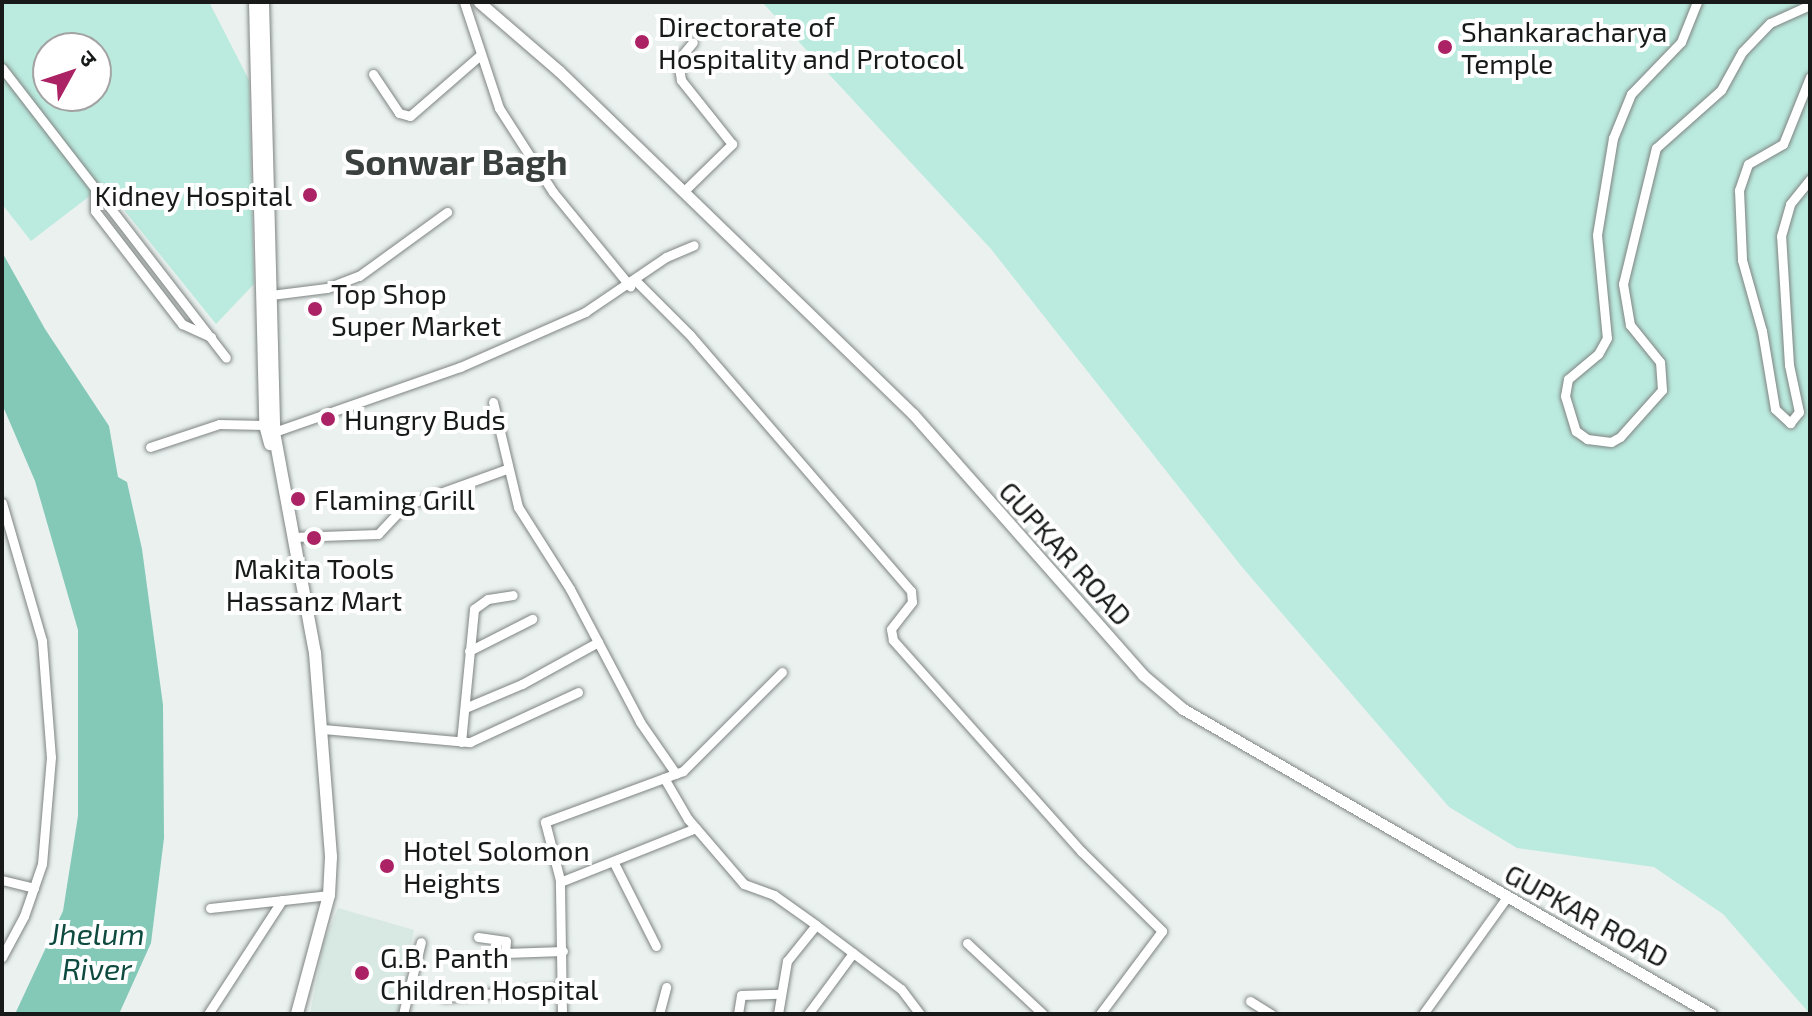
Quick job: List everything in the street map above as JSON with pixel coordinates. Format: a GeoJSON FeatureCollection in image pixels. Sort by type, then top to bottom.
{"type":"FeatureCollection","features":[{"type":"Feature","properties":{"kind":"highway"},"geometry":{"type":"LineString","coordinates":[[255,2],[259,16],[267,112],[271,295],[269,428]]}},
{"type":"Feature","properties":{"kind":"highway"},"geometry":{"type":"LineString","coordinates":[[263,2],[259,16],[269,428],[293,537],[323,729],[329,895],[297,1014]]}},
{"type":"Feature","properties":{"kind":"main road","name":"GUPKAR ROAD"},"geometry":{"type":"LineString","coordinates":[[479,2],[559,71],[913,414],[1153,684],[1183,709],[1295,778],[1711,1014]]}},
{"type":"Feature","properties":{"kind":"street"},"geometry":{"type":"LineString","coordinates":[[464,2],[479,56],[499,108],[531,160],[633,283],[690,335],[911,591],[912,602],[891,629],[893,640],[1081,851],[1162,931],[1100,1014]]}},
{"type":"Feature","properties":{"kind":"street"},"geometry":{"type":"LineString","coordinates":[[1697,2],[1681,42],[1631,94],[1613,138],[1597,235],[1607,338],[1566,385],[1572,422],[1587,439],[1611,442],[1620,437],[1662,390],[1660,362],[1630,325],[1623,284],[1656,148],[1721,90],[1742,52],[1770,23],[1810,5]]}},
{"type":"Feature","properties":{"kind":"street"},"geometry":{"type":"LineString","coordinates":[[683,192],[732,144],[681,80],[678,60],[693,42]]}},
{"type":"Feature","properties":{"kind":"street"},"geometry":{"type":"LineString","coordinates":[[373,74],[399,113],[410,116],[479,56]]}},
{"type":"Feature","properties":{"kind":"street"},"geometry":{"type":"LineString","coordinates":[[2,68],[226,358]]}},
{"type":"Feature","properties":{"kind":"street"},"geometry":{"type":"LineString","coordinates":[[1810,77],[1783,144],[1748,164],[1739,190],[1742,260],[1762,331],[1775,409],[1790,423],[1799,412],[1789,365],[1781,236],[1790,204],[1810,179]]}},
{"type":"Feature","properties":{"kind":"street"},"geometry":{"type":"LineString","coordinates":[[271,295],[327,288],[359,276],[447,212]]}},
{"type":"Feature","properties":{"kind":"street"},"geometry":{"type":"LineString","coordinates":[[150,447],[219,424],[269,428],[460,367],[597,306],[666,257],[694,245]]}},
{"type":"Feature","properties":{"kind":"street"},"geometry":{"type":"LineString","coordinates":[[493,402],[518,507],[598,642],[640,722],[676,774]]}},
{"type":"Feature","properties":{"kind":"street"},"geometry":{"type":"LineString","coordinates":[[293,537],[378,534],[404,506],[507,469]]}},
{"type":"Feature","properties":{"kind":"street"},"geometry":{"type":"LineString","coordinates":[[2,503],[34,606],[47,688],[50,818],[34,888],[2,957]]}},
{"type":"Feature","properties":{"kind":"street"},"geometry":{"type":"LineString","coordinates":[[461,742],[476,604],[513,595]]}},
{"type":"Feature","properties":{"kind":"street"},"geometry":{"type":"LineString","coordinates":[[469,651],[532,619]]}},
{"type":"Feature","properties":{"kind":"street"},"geometry":{"type":"LineString","coordinates":[[465,708],[522,684],[598,642]]}},
{"type":"Feature","properties":{"kind":"street"},"geometry":{"type":"LineString","coordinates":[[562,1014],[560,882],[545,822],[676,774],[690,766],[782,672]]}},
{"type":"Feature","properties":{"kind":"street"},"geometry":{"type":"LineString","coordinates":[[323,729],[461,742],[490,735],[578,692]]}},
{"type":"Feature","properties":{"kind":"street"},"geometry":{"type":"LineString","coordinates":[[664,778],[696,828],[744,884],[774,895],[816,925],[901,989],[920,1014]]}},
{"type":"Feature","properties":{"kind":"street"},"geometry":{"type":"LineString","coordinates":[[560,882],[696,828]]}},
{"type":"Feature","properties":{"kind":"street"},"geometry":{"type":"LineString","coordinates":[[614,863],[656,946]]}},
{"type":"Feature","properties":{"kind":"street"},"geometry":{"type":"LineString","coordinates":[[2,880],[34,888]]}},
{"type":"Feature","properties":{"kind":"street"},"geometry":{"type":"LineString","coordinates":[[210,908],[329,895]]}},
{"type":"Feature","properties":{"kind":"street"},"geometry":{"type":"LineString","coordinates":[[1423,1014],[1507,897]]}},
{"type":"Feature","properties":{"kind":"street"},"geometry":{"type":"LineString","coordinates":[[208,1014],[282,900]]}},
{"type":"Feature","properties":{"kind":"street"},"geometry":{"type":"LineString","coordinates":[[778,1014],[778,994],[787,961],[816,925]]}},
{"type":"Feature","properties":{"kind":"street"},"geometry":{"type":"LineString","coordinates":[[478,937],[506,941],[505,953],[563,951]]}},
{"type":"Feature","properties":{"kind":"street"},"geometry":{"type":"LineString","coordinates":[[403,1014],[421,942]]}},
{"type":"Feature","properties":{"kind":"street"},"geometry":{"type":"LineString","coordinates":[[967,943],[1043,1014]]}},
{"type":"Feature","properties":{"kind":"street"},"geometry":{"type":"LineString","coordinates":[[808,1014],[853,953]]}},
{"type":"Feature","properties":{"kind":"street"},"geometry":{"type":"LineString","coordinates":[[659,1014],[666,987]]}},
{"type":"Feature","properties":{"kind":"street"},"geometry":{"type":"LineString","coordinates":[[444,997],[563,988]]}},
{"type":"Feature","properties":{"kind":"street"},"geometry":{"type":"LineString","coordinates":[[738,1014],[741,995],[778,994]]}},
{"type":"Feature","properties":{"kind":"street"},"geometry":{"type":"LineString","coordinates":[[1250,1001],[1271,1014]]}},
{"type":"Feature","properties":{"kind":"shaded area"},"geometry":{"type":"Polygon","coordinates":[[[2,2],[209,2],[249,80],[254,284],[216,324],[104,185],[31,241],[2,204],[2,2]]]}},
{"type":"Feature","properties":{"kind":"shaded area"},"geometry":{"type":"Polygon","coordinates":[[[762,2],[1810,2],[1810,1014],[1723,914],[1654,867],[1517,848],[1449,807],[1242,567],[991,249],[762,2]]]}},
{"type":"Feature","properties":{"kind":"shaded area","name":"G.B. Panth Children Hospital"},"geometry":{"type":"Polygon","coordinates":[[[338,908],[414,930],[398,1014],[310,1014],[324,941],[338,908]]]}},
{"type":"Feature","properties":{"kind":"water","name":"Jhelum River"},"geometry":{"type":"Polygon","coordinates":[[[2,252],[45,329],[109,426],[118,477],[127,482],[142,549],[163,705],[164,838],[151,943],[119,1014],[15,1014],[63,911],[78,816],[78,630],[35,481],[2,404],[2,252]]]}},
{"type":"Feature","properties":{"kind":"place","name":"Directorate of Hospitality and Protocol"},"geometry":{"type":"Point","coordinates":[642,42]}},
{"type":"Feature","properties":{"kind":"place","name":"Shankaracharya Temple"},"geometry":{"type":"Point","coordinates":[1445,47]}},
{"type":"Feature","properties":{"kind":"place","name":"Kidney Hospital"},"geometry":{"type":"Point","coordinates":[310,195]}},
{"type":"Feature","properties":{"kind":"place","name":"Top Shop Super Market"},"geometry":{"type":"Point","coordinates":[315,309]}},
{"type":"Feature","properties":{"kind":"place","name":"Hungry Buds"},"geometry":{"type":"Point","coordinates":[328,419]}},
{"type":"Feature","properties":{"kind":"place","name":"Flaming Grill"},"geometry":{"type":"Point","coordinates":[298,499]}},
{"type":"Feature","properties":{"kind":"place","name":"Makita Tools Hassanz Mart"},"geometry":{"type":"Point","coordinates":[314,538]}},
{"type":"Feature","properties":{"kind":"place","name":"Hotel Solomon Heights"},"geometry":{"type":"Point","coordinates":[387,866]}},
{"type":"Feature","properties":{"kind":"place","name":"G.B. Panth Children Hospital"},"geometry":{"type":"Point","coordinates":[362,973]}},
{"type":"Feature","properties":{"kind":"district","name":"Sonwar Bagh"},"geometry":{"type":"Point","coordinates":[456,161]}}]}
